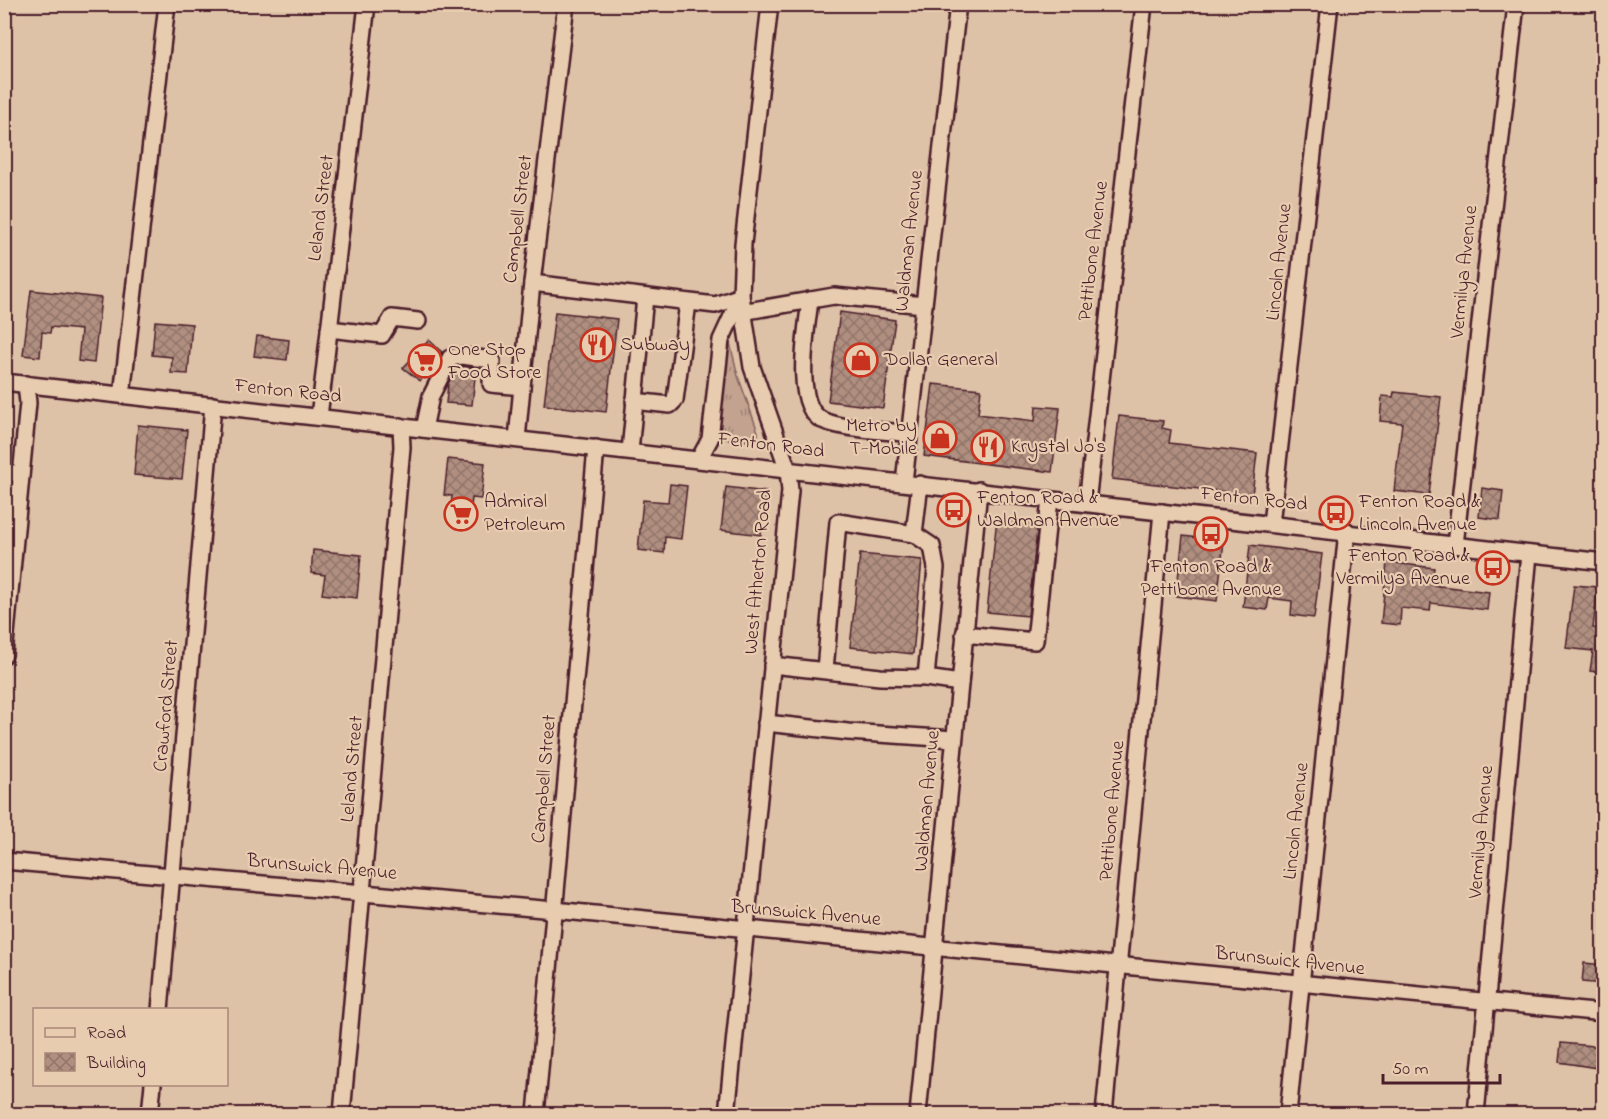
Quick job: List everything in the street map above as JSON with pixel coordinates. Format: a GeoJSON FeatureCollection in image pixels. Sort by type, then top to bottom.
{"type":"FeatureCollection","features":[{"type":"Feature","properties":{"kind":"street"},"geometry":{"type":"LineString","coordinates":[[122,395],[167,4]]}},
{"type":"Feature","properties":{"kind":"street","name":"Leland Street"},"geometry":{"type":"LineString","coordinates":[[319,417],[366,4]]}},
{"type":"Feature","properties":{"kind":"street","name":"Campbell Street"},"geometry":{"type":"LineString","coordinates":[[517,439],[532,283],[566,4]]}},
{"type":"Feature","properties":{"kind":"street","name":"West Atherton Road"},"geometry":{"type":"LineString","coordinates":[[727,1114],[789,491],[789,470],[752,367],[741,296],[742,244],[770,4]]}},
{"type":"Feature","properties":{"kind":"street","name":"Waldman Avenue"},"geometry":{"type":"LineString","coordinates":[[904,482],[958,4]]}},
{"type":"Feature","properties":{"kind":"street","name":"Pettibone Avenue"},"geometry":{"type":"LineString","coordinates":[[1086,503],[1144,4]]}},
{"type":"Feature","properties":{"kind":"street","name":"Lincoln Avenue"},"geometry":{"type":"LineString","coordinates":[[1271,524],[1330,4]]}},
{"type":"Feature","properties":{"kind":"street","name":"Vermilya Avenue"},"geometry":{"type":"LineString","coordinates":[[1455,545],[1516,4]]}},
{"type":"Feature","properties":{"kind":"street"},"geometry":{"type":"LineString","coordinates":[[532,283],[715,305],[741,296]]}},
{"type":"Feature","properties":{"kind":"street"},"geometry":{"type":"LineString","coordinates":[[699,459],[710,439],[721,340],[741,296]]}},
{"type":"Feature","properties":{"kind":"street"},"geometry":{"type":"LineString","coordinates":[[742,312],[834,296],[924,305]]}},
{"type":"Feature","properties":{"kind":"street"},"geometry":{"type":"LineString","coordinates":[[630,452],[645,297]]}},
{"type":"Feature","properties":{"kind":"street"},"geometry":{"type":"LineString","coordinates":[[810,300],[803,381],[807,402],[815,414],[821,420],[844,425],[909,434]]}},
{"type":"Feature","properties":{"kind":"street"},"geometry":{"type":"LineString","coordinates":[[634,401],[670,405],[675,400],[688,303]]}},
{"type":"Feature","properties":{"kind":"street"},"geometry":{"type":"LineString","coordinates":[[329,329],[382,335],[392,318],[418,321]]}},
{"type":"Feature","properties":{"kind":"street"},"geometry":{"type":"LineString","coordinates":[[424,429],[431,396],[450,358],[462,356],[492,360],[491,384],[522,387]]}},
{"type":"Feature","properties":{"kind":"street","name":"Fenton Road"},"geometry":{"type":"LineString","coordinates":[[4,382],[1347,531],[1604,562]]}},
{"type":"Feature","properties":{"kind":"street"},"geometry":{"type":"LineString","coordinates":[[4,655],[28,403],[26,384]]}},
{"type":"Feature","properties":{"kind":"street","name":"Crawford Street"},"geometry":{"type":"LineString","coordinates":[[160,1008],[213,405]]}},
{"type":"Feature","properties":{"kind":"street","name":"Leland Street"},"geometry":{"type":"LineString","coordinates":[[342,1114],[402,447],[401,426]]}},
{"type":"Feature","properties":{"kind":"street","name":"Campbell Street"},"geometry":{"type":"LineString","coordinates":[[536,1114],[596,448]]}},
{"type":"Feature","properties":{"kind":"street"},"geometry":{"type":"LineString","coordinates":[[4,472],[21,474]]}},
{"type":"Feature","properties":{"kind":"street"},"geometry":{"type":"LineString","coordinates":[[914,534],[920,484]]}},
{"type":"Feature","properties":{"kind":"street","name":"Waldman Avenue"},"geometry":{"type":"LineString","coordinates":[[918,1114],[979,490]]}},
{"type":"Feature","properties":{"kind":"street"},"geometry":{"type":"LineString","coordinates":[[964,634],[1035,641],[1050,499]]}},
{"type":"Feature","properties":{"kind":"street","name":"Pettibone Avenue"},"geometry":{"type":"LineString","coordinates":[[1104,1114],[1162,512]]}},
{"type":"Feature","properties":{"kind":"street"},"geometry":{"type":"LineString","coordinates":[[825,670],[838,522],[914,534],[932,546],[936,568],[926,678]]}},
{"type":"Feature","properties":{"kind":"street","name":"Lincoln Avenue"},"geometry":{"type":"LineString","coordinates":[[1288,1114],[1347,531]]}},
{"type":"Feature","properties":{"kind":"street","name":"Vermilya Avenue"},"geometry":{"type":"LineString","coordinates":[[1476,1114],[1529,554]]}},
{"type":"Feature","properties":{"kind":"street"},"geometry":{"type":"LineString","coordinates":[[772,666],[926,678],[960,683]]}},
{"type":"Feature","properties":{"kind":"street"},"geometry":{"type":"LineString","coordinates":[[766,723],[848,732],[954,739]]}},
{"type":"Feature","properties":{"kind":"street","name":"Brunswick Avenue"},"geometry":{"type":"LineString","coordinates":[[4,861],[554,910],[1604,1013]]}},
{"type":"Feature","properties":{"kind":"street"},"geometry":{"type":"LineString","coordinates":[[150,1114],[153,1086]]}},
{"type":"Feature","properties":{"kind":"green space"},"geometry":{"type":"Polygon","coordinates":[[[727,341],[730,343],[738,376],[758,432],[758,442],[716,438],[727,341]]]}},
{"type":"Feature","properties":{"kind":"building"},"geometry":{"type":"Polygon","coordinates":[[[31,290],[101,298],[94,363],[78,361],[81,330],[51,327],[50,333],[42,332],[40,357],[23,355],[31,290]]]}},
{"type":"Feature","properties":{"kind":"building"},"geometry":{"type":"Polygon","coordinates":[[[555,312],[617,319],[606,412],[544,405],[555,312]]]}},
{"type":"Feature","properties":{"kind":"building","name":"Dollar General"},"geometry":{"type":"Polygon","coordinates":[[[840,312],[895,320],[883,408],[828,401],[840,312]]]}},
{"type":"Feature","properties":{"kind":"building"},"geometry":{"type":"Polygon","coordinates":[[[155,321],[192,324],[188,374],[171,373],[172,357],[152,355],[155,321]]]}},
{"type":"Feature","properties":{"kind":"building"},"geometry":{"type":"Polygon","coordinates":[[[257,336],[289,340],[287,360],[254,356],[257,336]]]}},
{"type":"Feature","properties":{"kind":"building"},"geometry":{"type":"Polygon","coordinates":[[[429,340],[442,352],[420,381],[403,368],[429,340]]]}},
{"type":"Feature","properties":{"kind":"building"},"geometry":{"type":"Polygon","coordinates":[[[456,367],[476,368],[472,405],[446,403],[448,384],[456,367]]]}},
{"type":"Feature","properties":{"kind":"building"},"geometry":{"type":"Polygon","coordinates":[[[933,384],[981,389],[978,414],[1035,421],[1036,406],[1060,408],[1052,472],[924,456],[933,384]]]}},
{"type":"Feature","properties":{"kind":"building"},"geometry":{"type":"Polygon","coordinates":[[[1394,392],[1441,397],[1429,495],[1394,491],[1402,423],[1380,421],[1382,396],[1393,397],[1394,392]]]}},
{"type":"Feature","properties":{"kind":"building"},"geometry":{"type":"Polygon","coordinates":[[[1119,416],[1163,421],[1162,428],[1171,430],[1169,443],[1257,453],[1252,495],[1112,479],[1119,416]]]}},
{"type":"Feature","properties":{"kind":"building"},"geometry":{"type":"Polygon","coordinates":[[[138,425],[187,430],[182,479],[134,475],[138,425]]]}},
{"type":"Feature","properties":{"kind":"building"},"geometry":{"type":"Polygon","coordinates":[[[448,459],[485,463],[481,499],[472,498],[469,524],[450,522],[452,496],[444,495],[448,459]]]}},
{"type":"Feature","properties":{"kind":"building"},"geometry":{"type":"Polygon","coordinates":[[[670,484],[687,486],[681,539],[665,537],[664,553],[638,550],[643,500],[668,502],[670,484]]]}},
{"type":"Feature","properties":{"kind":"building"},"geometry":{"type":"Polygon","coordinates":[[[726,487],[766,492],[761,535],[721,530],[726,487]]]}},
{"type":"Feature","properties":{"kind":"building"},"geometry":{"type":"Polygon","coordinates":[[[1482,488],[1503,491],[1500,520],[1479,517],[1482,488]]]}},
{"type":"Feature","properties":{"kind":"building"},"geometry":{"type":"Polygon","coordinates":[[[997,518],[1038,522],[1028,616],[987,612],[997,518]]]}},
{"type":"Feature","properties":{"kind":"building"},"geometry":{"type":"Polygon","coordinates":[[[1183,536],[1224,541],[1217,601],[1176,596],[1183,536]]]}},
{"type":"Feature","properties":{"kind":"building"},"geometry":{"type":"Polygon","coordinates":[[[1250,545],[1322,554],[1314,618],[1291,615],[1292,601],[1269,598],[1267,610],[1243,607],[1250,545]]]}},
{"type":"Feature","properties":{"kind":"building"},"geometry":{"type":"Polygon","coordinates":[[[313,550],[361,555],[357,598],[322,594],[325,575],[311,573],[313,550]]]}},
{"type":"Feature","properties":{"kind":"building"},"geometry":{"type":"Polygon","coordinates":[[[860,554],[922,560],[913,654],[850,647],[860,554]]]}},
{"type":"Feature","properties":{"kind":"building"},"geometry":{"type":"Polygon","coordinates":[[[1387,562],[1434,568],[1432,585],[1489,592],[1487,610],[1431,603],[1430,611],[1401,608],[1400,625],[1381,623],[1387,562]]]}},
{"type":"Feature","properties":{"kind":"building"},"geometry":{"type":"Polygon","coordinates":[[[1574,585],[1598,587],[1593,628],[1604,629],[1604,673],[1590,671],[1593,651],[1566,648],[1574,585]]]}},
{"type":"Feature","properties":{"kind":"building"},"geometry":{"type":"Polygon","coordinates":[[[1584,963],[1604,965],[1604,984],[1582,982],[1584,963]]]}},
{"type":"Feature","properties":{"kind":"building"},"geometry":{"type":"Polygon","coordinates":[[[1561,1043],[1604,1047],[1604,1069],[1559,1062],[1561,1043]]]}},
{"type":"Feature","properties":{"kind":"place","name":"Subway"},"geometry":{"type":"Point","coordinates":[597,345]}},
{"type":"Feature","properties":{"kind":"place","name":"Dollar General"},"geometry":{"type":"Point","coordinates":[861,360]}},
{"type":"Feature","properties":{"kind":"place","name":"One Stop Food Store"},"geometry":{"type":"Point","coordinates":[425,361]}},
{"type":"Feature","properties":{"kind":"place","name":"Metro by T-Mobile"},"geometry":{"type":"Point","coordinates":[940,438]}},
{"type":"Feature","properties":{"kind":"place","name":"Krystal Jo's"},"geometry":{"type":"Point","coordinates":[988,447]}},
{"type":"Feature","properties":{"kind":"place","name":"Fenton Road & Waldman Avenue"},"geometry":{"type":"Point","coordinates":[954,510]}},
{"type":"Feature","properties":{"kind":"place","name":"Fenton Road & Lincoln Avenue"},"geometry":{"type":"Point","coordinates":[1336,513]}},
{"type":"Feature","properties":{"kind":"place","name":"Admiral Petroleum"},"geometry":{"type":"Point","coordinates":[461,514]}},
{"type":"Feature","properties":{"kind":"place","name":"Fenton Road & Pettibone Avenue"},"geometry":{"type":"Point","coordinates":[1211,534]}},
{"type":"Feature","properties":{"kind":"place","name":"Fenton Road & Vermilya Avenue"},"geometry":{"type":"Point","coordinates":[1493,568]}}]}
